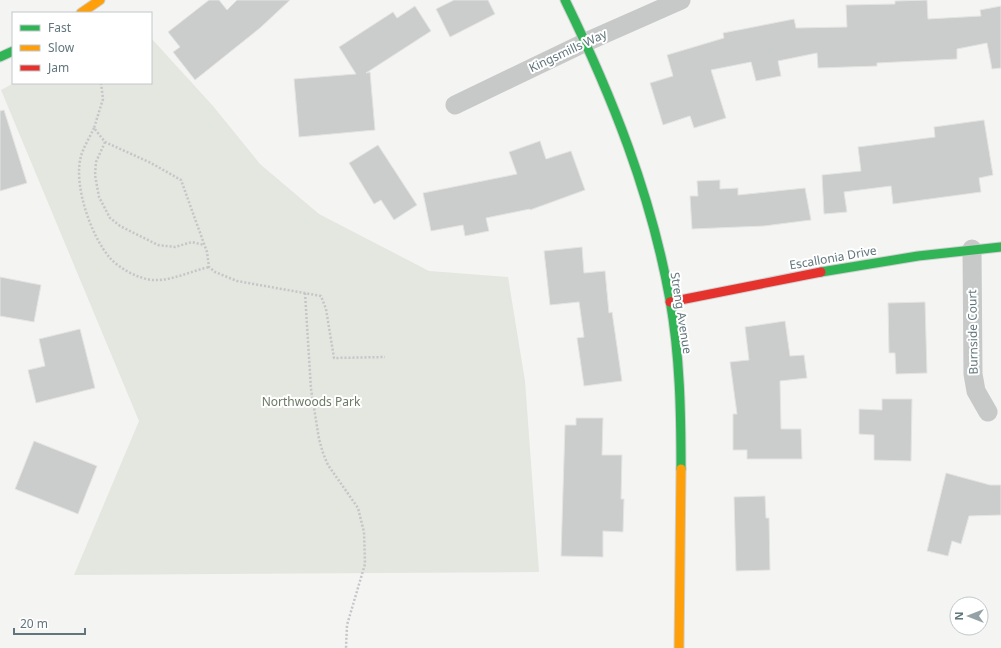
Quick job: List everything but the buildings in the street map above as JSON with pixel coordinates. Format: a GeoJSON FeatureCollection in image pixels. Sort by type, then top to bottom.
{"type":"FeatureCollection","features":[{"type":"Feature","properties":{"kind":"street"},"geometry":{"type":"LineString","coordinates":[[82,12],[100,0]]}},
{"type":"Feature","properties":{"kind":"street","name":"Streng Avenue"},"geometry":{"type":"LineString","coordinates":[[565,0],[586,42],[613,104],[635,167],[654,229],[670,302],[676,347],[680,430],[678,581],[680,648]]}},
{"type":"Feature","properties":{"kind":"street","name":"Kingsmills Way"},"geometry":{"type":"LineString","coordinates":[[455,105],[586,42],[681,0]]}},
{"type":"Feature","properties":{"kind":"street"},"geometry":{"type":"LineString","coordinates":[[0,57],[12,51]]}},
{"type":"Feature","properties":{"kind":"street","name":"Escallonia Drive"},"geometry":{"type":"LineString","coordinates":[[670,302],[874,262],[972,249],[1001,247]]}},
{"type":"Feature","properties":{"kind":"street","name":"Burnside Court"},"geometry":{"type":"LineString","coordinates":[[972,249],[973,374],[976,390],[988,412]]}},
{"type":"Feature","properties":{"kind":"path"},"geometry":{"type":"LineString","coordinates":[[101,84],[103,98],[94,128],[81,156],[79,176],[84,203],[96,238],[111,259],[134,275],[153,280],[180,276],[209,266]]}},
{"type":"Feature","properties":{"kind":"path"},"geometry":{"type":"LineString","coordinates":[[94,128],[105,142],[151,163],[181,180],[205,246],[209,266],[215,272],[238,281],[321,296],[326,309],[334,358],[385,357]]}},
{"type":"Feature","properties":{"kind":"path"},"geometry":{"type":"LineString","coordinates":[[105,142],[96,162],[95,175],[99,197],[110,218],[120,226],[158,246],[175,247],[192,242],[205,246]]}},
{"type":"Feature","properties":{"kind":"path"},"geometry":{"type":"LineString","coordinates":[[305,294],[311,389],[322,454],[358,508],[364,532],[365,564],[347,625],[346,648]]}},
{"type":"Feature","properties":{"kind":"green space","name":"Northwoods Park"},"geometry":{"type":"Polygon","coordinates":[[[152,39],[213,106],[260,164],[319,214],[429,271],[508,277],[525,381],[539,572],[74,575],[139,421],[1,90],[12,84],[152,84],[152,39]]]}},
{"type":"Feature","properties":{"kind":"traffic: fast"},"geometry":{"type":"LineString","coordinates":[[565,0],[599,72],[628,146],[641,184],[662,261],[670,300],[678,363],[681,469]]}},
{"type":"Feature","properties":{"kind":"traffic: fast"},"geometry":{"type":"LineString","coordinates":[[0,57],[12,51]]}},
{"type":"Feature","properties":{"kind":"traffic: fast"},"geometry":{"type":"LineString","coordinates":[[821,272],[918,256],[1001,247]]}},
{"type":"Feature","properties":{"kind":"traffic: slow"},"geometry":{"type":"LineString","coordinates":[[82,12],[100,0]]}},
{"type":"Feature","properties":{"kind":"traffic: slow"},"geometry":{"type":"LineString","coordinates":[[679,648],[681,469]]}},
{"type":"Feature","properties":{"kind":"traffic: jam"},"geometry":{"type":"LineString","coordinates":[[670,302],[821,272]]}}]}
